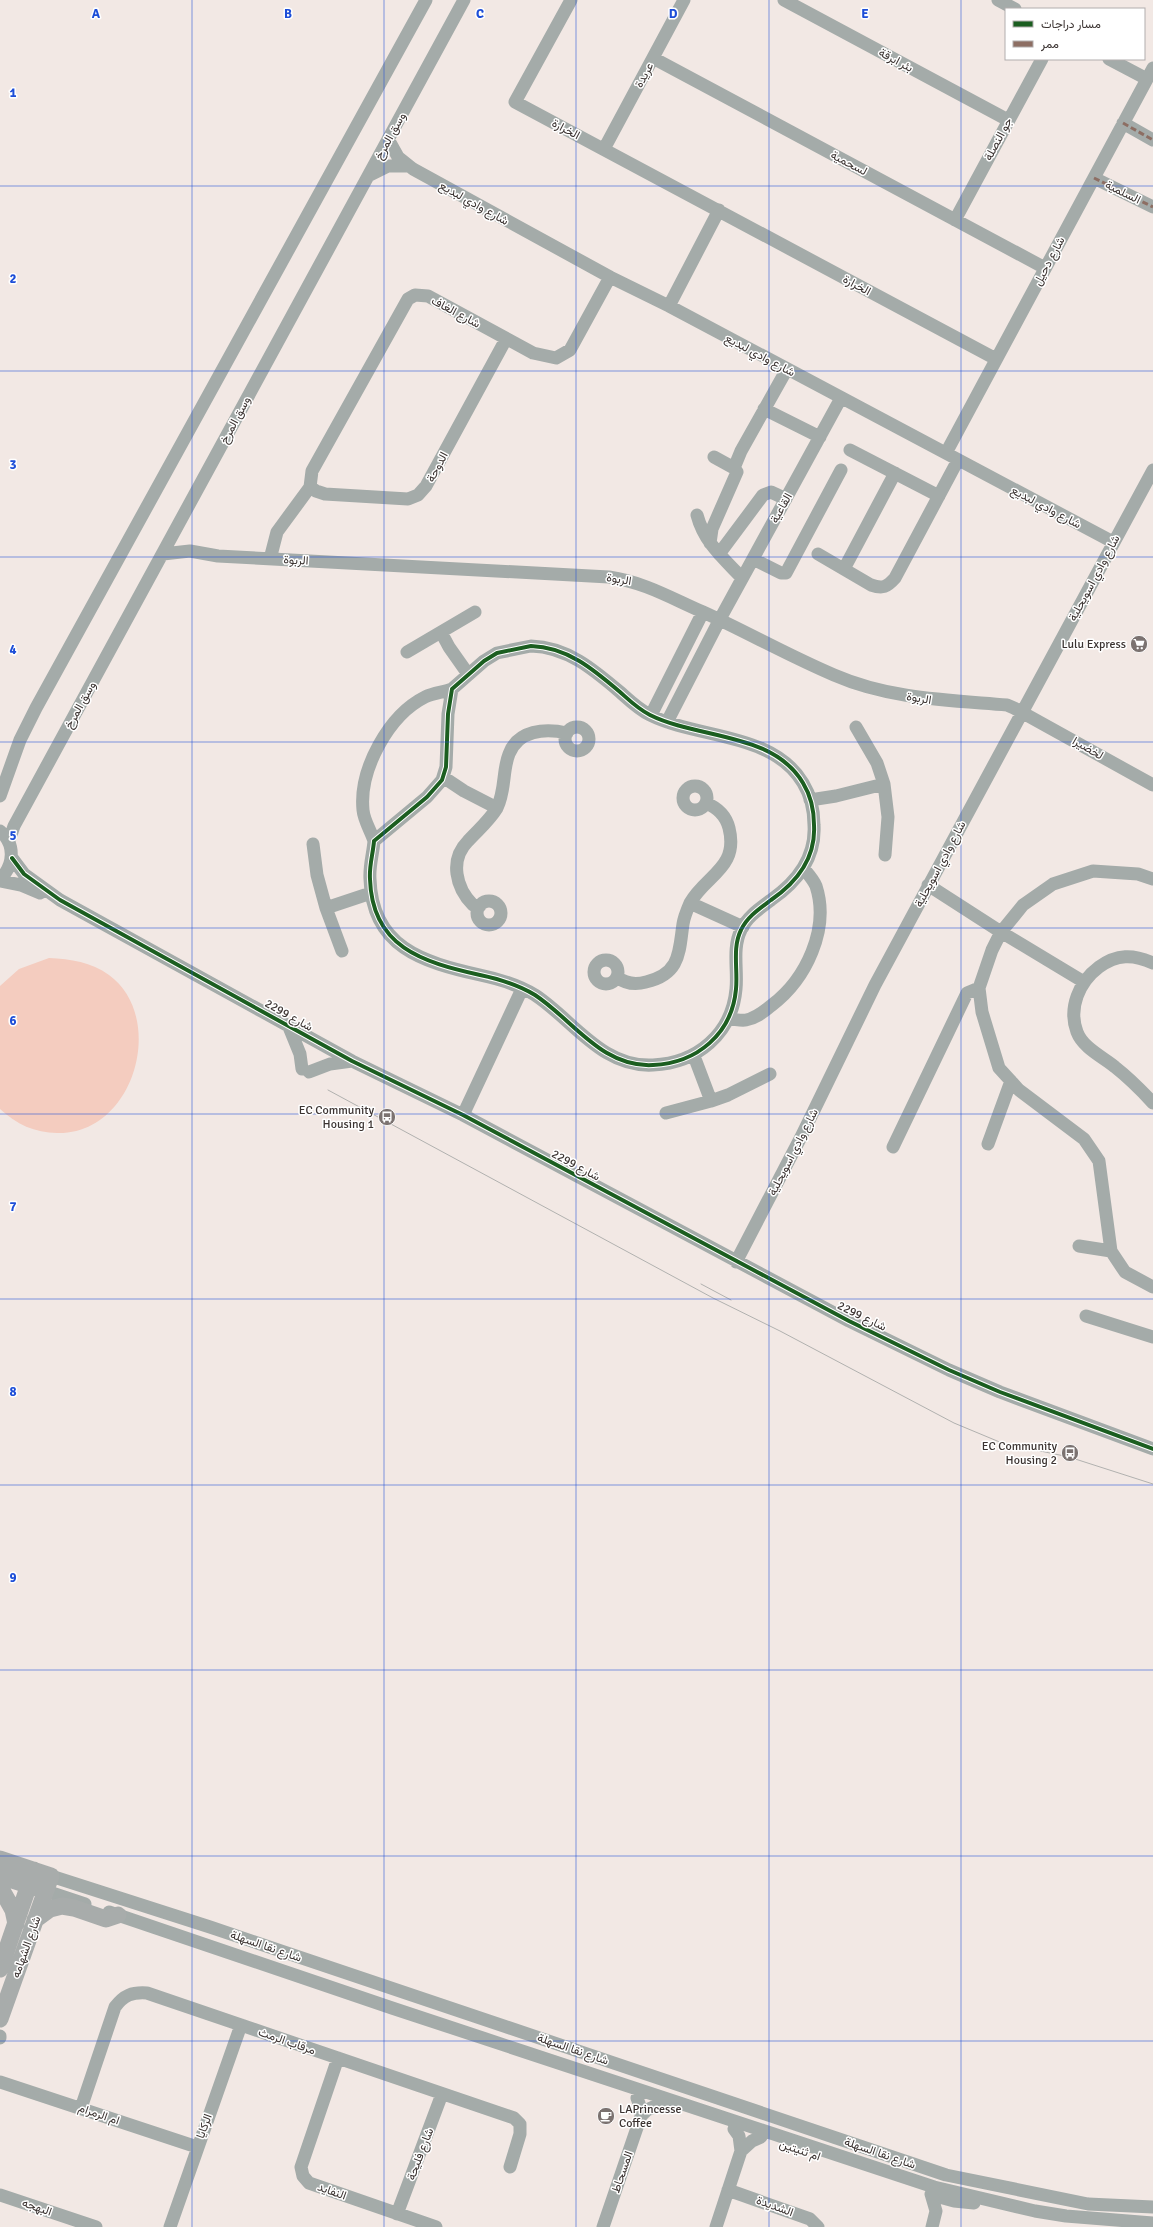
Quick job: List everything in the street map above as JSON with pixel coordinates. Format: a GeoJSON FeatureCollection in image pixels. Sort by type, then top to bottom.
{"type":"FeatureCollection","features":[{"type":"Feature","properties":{"kind":"main road","name":"شارع نقا السهلة"},"geometry":{"type":"LineString","coordinates":[[0,1859],[32,1878],[48,1883]]}},
{"type":"Feature","properties":{"kind":"main road","name":"شارع نقا السهلة"},"geometry":{"type":"LineString","coordinates":[[0,1876],[32,1878]]}},
{"type":"Feature","properties":{"kind":"main road","name":"شارع الشهامه"},"geometry":{"type":"LineString","coordinates":[[0,1969],[32,1878]]}},
{"type":"Feature","properties":{"kind":"main road","name":"شارع الشهامه"},"geometry":{"type":"LineString","coordinates":[[0,2019],[48,1883]]}},
{"type":"Feature","properties":{"kind":"main road"},"geometry":{"type":"LineString","coordinates":[[0,1887],[13,1910],[16,1924]]}},
{"type":"Feature","properties":{"kind":"main road"},"geometry":{"type":"LineString","coordinates":[[35,1920],[50,1909],[62,1906],[74,1908],[106,1919],[118,1916]]}},
{"type":"Feature","properties":{"kind":"street"},"geometry":{"type":"LineString","coordinates":[[0,796],[18,746],[36,708],[426,0]]}},
{"type":"Feature","properties":{"kind":"street","name":"وسق المرخ"},"geometry":{"type":"LineString","coordinates":[[9,841],[14,826],[464,0]]}},
{"type":"Feature","properties":{"kind":"street","name":"الخرارة"},"geometry":{"type":"LineString","coordinates":[[571,0],[515,102],[996,359]]}},
{"type":"Feature","properties":{"kind":"street","name":"عريدة"},"geometry":{"type":"LineString","coordinates":[[604,149],[684,0]]}},
{"type":"Feature","properties":{"kind":"street","name":"بئر ابرقة"},"geometry":{"type":"LineString","coordinates":[[784,0],[1008,120]]}},
{"type":"Feature","properties":{"kind":"street"},"geometry":{"type":"LineString","coordinates":[[998,0],[1013,8]]}},
{"type":"Feature","properties":{"kind":"street","name":"لسحمية"},"geometry":{"type":"LineString","coordinates":[[653,58],[1045,268]]}},
{"type":"Feature","properties":{"kind":"street","name":"جو النصلة"},"geometry":{"type":"LineString","coordinates":[[955,220],[1041,60]]}},
{"type":"Feature","properties":{"kind":"street"},"geometry":{"type":"LineString","coordinates":[[1112,60],[1150,74]]}},
{"type":"Feature","properties":{"kind":"street","name":"شارع دحيل"},"geometry":{"type":"LineString","coordinates":[[946,453],[1150,74]]}},
{"type":"Feature","properties":{"kind":"street"},"geometry":{"type":"LineString","coordinates":[[1123,123],[1153,140]]}},
{"type":"Feature","properties":{"kind":"street","name":"شارع وادي لبديع"},"geometry":{"type":"LineString","coordinates":[[388,139],[398,157],[409,166],[610,277],[668,306],[1113,542]]}},
{"type":"Feature","properties":{"kind":"street","name":"شارع وادي لبديع"},"geometry":{"type":"LineString","coordinates":[[368,176],[388,166],[409,166]]}},
{"type":"Feature","properties":{"kind":"street","name":"السلمية"},"geometry":{"type":"LineString","coordinates":[[1094,178],[1153,207]]}},
{"type":"Feature","properties":{"kind":"street"},"geometry":{"type":"LineString","coordinates":[[668,306],[719,210]]}},
{"type":"Feature","properties":{"kind":"street","name":"شارع الغاف"},"geometry":{"type":"LineString","coordinates":[[310,483],[316,464],[408,299],[414,296],[428,296],[506,339],[543,357],[556,358],[570,350],[582,331],[610,277]]}},
{"type":"Feature","properties":{"kind":"street","name":"الدوحة"},"geometry":{"type":"LineString","coordinates":[[310,483],[316,491],[325,494],[408,499],[418,495],[426,486],[506,339]]}},
{"type":"Feature","properties":{"kind":"street"},"geometry":{"type":"LineString","coordinates":[[734,468],[787,369]]}},
{"type":"Feature","properties":{"kind":"street","name":"القاعية"},"geometry":{"type":"LineString","coordinates":[[667,722],[742,578],[841,398]]}},
{"type":"Feature","properties":{"kind":"street"},"geometry":{"type":"LineString","coordinates":[[764,410],[820,437]]}},
{"type":"Feature","properties":{"kind":"street"},"geometry":{"type":"LineString","coordinates":[[850,450],[939,496]]}},
{"type":"Feature","properties":{"kind":"street"},"geometry":{"type":"LineString","coordinates":[[710,542],[712,529],[736,474],[734,468],[714,457]]}},
{"type":"Feature","properties":{"kind":"street"},"geometry":{"type":"LineString","coordinates":[[818,554],[871,585],[881,588],[887,587],[896,578],[958,460]]}},
{"type":"Feature","properties":{"kind":"street"},"geometry":{"type":"LineString","coordinates":[[753,559],[781,573],[788,571],[841,470]]}},
{"type":"Feature","properties":{"kind":"street","name":"شارع وادي اسويحلية"},"geometry":{"type":"LineString","coordinates":[[736,1262],[801,1137],[875,985],[928,885],[1024,712],[1113,542],[1153,470]]}},
{"type":"Feature","properties":{"kind":"street"},"geometry":{"type":"LineString","coordinates":[[844,569],[895,473]]}},
{"type":"Feature","properties":{"kind":"street"},"geometry":{"type":"LineString","coordinates":[[270,559],[277,532],[310,483]]}},
{"type":"Feature","properties":{"kind":"street"},"geometry":{"type":"LineString","coordinates":[[719,554],[763,495],[771,492],[786,499]]}},
{"type":"Feature","properties":{"kind":"street"},"geometry":{"type":"LineString","coordinates":[[697,515],[701,530],[719,554],[742,578]]}},
{"type":"Feature","properties":{"kind":"street"},"geometry":{"type":"LineString","coordinates":[[175,532],[190,551]]}},
{"type":"Feature","properties":{"kind":"street","name":"الربوة"},"geometry":{"type":"LineString","coordinates":[[163,554],[190,551],[218,556],[610,576],[630,580],[651,587],[821,669],[863,686],[932,700],[1007,705],[1024,712]]}},
{"type":"Feature","properties":{"kind":"street"},"geometry":{"type":"LineString","coordinates":[[407,652],[475,612]]}},
{"type":"Feature","properties":{"kind":"street"},"geometry":{"type":"LineString","coordinates":[[651,715],[703,612]]}},
{"type":"Feature","properties":{"kind":"street"},"geometry":{"type":"LineString","coordinates":[[441,632],[449,647],[468,674]]}},
{"type":"Feature","properties":{"kind":"street"},"geometry":{"type":"LineString","coordinates":[[687,645],[694,654],[702,654]]}},
{"type":"Feature","properties":{"kind":"street"},"geometry":{"type":"LineString","coordinates":[[520,647],[549,648],[581,661],[641,710],[651,715],[667,722],[747,744],[776,755],[793,768],[805,786],[814,818],[814,843],[804,869],[786,889],[752,914],[743,927],[736,946],[736,991],[728,1019],[713,1040],[694,1056],[653,1065],[641,1065],[616,1058],[586,1038],[535,995],[498,978],[457,969],[422,958],[401,947],[391,939],[380,924],[371,893],[370,869],[374,841],[365,820],[362,800],[371,760],[390,727],[414,704],[426,696],[452,689],[468,674],[484,661],[497,654],[520,647]]}},
{"type":"Feature","properties":{"kind":"street"},"geometry":{"type":"LineString","coordinates":[[374,841],[427,798],[443,778],[446,767],[448,714],[452,689]]}},
{"type":"Feature","properties":{"kind":"street","name":"لخضيرا"},"geometry":{"type":"LineString","coordinates":[[1024,712],[1153,785]]}},
{"type":"Feature","properties":{"kind":"street"},"geometry":{"type":"LineString","coordinates":[[856,727],[877,763],[884,784],[888,817],[885,855]]}},
{"type":"Feature","properties":{"kind":"street"},"geometry":{"type":"LineString","coordinates":[[480,906],[473,905],[460,890],[457,876],[457,862],[463,848],[489,820],[497,808],[504,792],[509,754],[514,746],[530,733],[540,730],[550,730],[567,733]]}},
{"type":"Feature","properties":{"kind":"street"},"geometry":{"type":"LineString","coordinates":[[443,778],[497,808]]}},
{"type":"Feature","properties":{"kind":"street"},"geometry":{"type":"LineString","coordinates":[[810,800],[836,796],[884,784]]}},
{"type":"Feature","properties":{"kind":"street"},"geometry":{"type":"LineString","coordinates":[[617,977],[623,982],[636,984],[657,979],[668,971],[681,950],[683,923],[690,903],[695,895],[725,864],[731,849],[730,832],[724,817],[718,810],[706,804]]}},
{"type":"Feature","properties":{"kind":"street"},"geometry":{"type":"LineString","coordinates":[[0,831],[9,841],[12,858],[9,867],[0,880]]}},
{"type":"Feature","properties":{"kind":"street"},"geometry":{"type":"LineString","coordinates":[[313,844],[317,874],[326,908],[342,951]]}},
{"type":"Feature","properties":{"kind":"street","name":"شارع 2299"},"geometry":{"type":"LineString","coordinates":[[12,858],[24,874],[60,900],[289,1027],[352,1061],[462,1116],[842,1318],[949,1370],[1000,1392],[1153,1449]]}},
{"type":"Feature","properties":{"kind":"street"},"geometry":{"type":"LineString","coordinates":[[728,1019],[745,1021],[756,1017],[785,994],[800,975],[809,959],[818,932],[818,901],[813,881],[804,869]]}},
{"type":"Feature","properties":{"kind":"street"},"geometry":{"type":"LineString","coordinates":[[1153,879],[1138,874],[1093,871],[1053,884],[1023,905],[1001,932],[992,950],[979,988],[982,1012],[990,1045],[999,1068],[1018,1090],[1084,1138],[1099,1161],[1111,1251],[1125,1272],[1153,1287]]}},
{"type":"Feature","properties":{"kind":"street","name":"شارع 2299"},"geometry":{"type":"LineString","coordinates":[[0,880],[21,885],[55,900],[60,900]]}},
{"type":"Feature","properties":{"kind":"street"},"geometry":{"type":"LineString","coordinates":[[928,885],[1001,932],[1084,982]]}},
{"type":"Feature","properties":{"kind":"street"},"geometry":{"type":"LineString","coordinates":[[326,908],[371,893]]}},
{"type":"Feature","properties":{"kind":"street"},"geometry":{"type":"LineString","coordinates":[[690,903],[743,927]]}},
{"type":"Feature","properties":{"kind":"street"},"geometry":{"type":"LineString","coordinates":[[1153,964],[1138,956],[1118,957],[1099,967],[1084,982],[1078,991],[1073,1010],[1077,1033],[1091,1050],[1138,1086],[1153,1103]]}},
{"type":"Feature","properties":{"kind":"street"},"geometry":{"type":"LineString","coordinates":[[893,1147],[968,994],[979,988]]}},
{"type":"Feature","properties":{"kind":"street"},"geometry":{"type":"LineString","coordinates":[[462,1116],[522,989]]}},
{"type":"Feature","properties":{"kind":"street"},"geometry":{"type":"LineString","coordinates":[[289,1027],[306,1070],[330,1064],[352,1061]]}},
{"type":"Feature","properties":{"kind":"street"},"geometry":{"type":"LineString","coordinates":[[694,1056],[711,1101]]}},
{"type":"Feature","properties":{"kind":"street"},"geometry":{"type":"LineString","coordinates":[[666,1113],[728,1095],[770,1074]]}},
{"type":"Feature","properties":{"kind":"street"},"geometry":{"type":"LineString","coordinates":[[988,1144],[1011,1081]]}},
{"type":"Feature","properties":{"kind":"street"},"geometry":{"type":"LineString","coordinates":[[1079,1246],[1111,1251]]}},
{"type":"Feature","properties":{"kind":"street"},"geometry":{"type":"LineString","coordinates":[[1086,1316],[1153,1337]]}},
{"type":"Feature","properties":{"kind":"street","name":"شارع نقا السهلة"},"geometry":{"type":"LineString","coordinates":[[48,1883],[118,1916],[934,2187],[1066,2216],[1153,2223]]}},
{"type":"Feature","properties":{"kind":"street","name":"شارع نقا السهلة"},"geometry":{"type":"LineString","coordinates":[[48,1883],[210,1927],[946,2175],[1088,2204],[1153,2207]]}},
{"type":"Feature","properties":{"kind":"street","name":"مرقاب الرمث"},"geometry":{"type":"LineString","coordinates":[[80,2108],[115,2007],[125,1996],[134,1992],[147,1993],[514,2118],[520,2124],[520,2134],[510,2167]]}},
{"type":"Feature","properties":{"kind":"street","name":"الركايا"},"geometry":{"type":"LineString","coordinates":[[170,2227],[241,2025]]}},
{"type":"Feature","properties":{"kind":"street","name":"النفايد"},"geometry":{"type":"LineString","coordinates":[[338,2058],[301,2167],[303,2176],[310,2183],[402,2219],[436,2227]]}},
{"type":"Feature","properties":{"kind":"street","name":"ام ثنيتين"},"geometry":{"type":"LineString","coordinates":[[606,2078],[614,2085],[637,2098],[660,2104],[931,2194],[954,2201],[979,2204],[1000,2202]]}},
{"type":"Feature","properties":{"kind":"street","name":"ام الرمرام"},"geometry":{"type":"LineString","coordinates":[[1,2080],[197,2147]]}},
{"type":"Feature","properties":{"kind":"street","name":"شارع فليحة"},"geometry":{"type":"LineString","coordinates":[[402,2219],[442,2094]]}},
{"type":"Feature","properties":{"kind":"street"},"geometry":{"type":"LineString","coordinates":[[637,2098],[642,2109],[641,2116]]}},
{"type":"Feature","properties":{"kind":"street"},"geometry":{"type":"LineString","coordinates":[[641,2116],[647,2110],[660,2104]]}},
{"type":"Feature","properties":{"kind":"street","name":"المسحاط"},"geometry":{"type":"LineString","coordinates":[[603,2227],[641,2116]]}},
{"type":"Feature","properties":{"kind":"street"},"geometry":{"type":"LineString","coordinates":[[716,2227],[740,2151],[739,2136],[734,2129]]}},
{"type":"Feature","properties":{"kind":"street"},"geometry":{"type":"LineString","coordinates":[[740,2151],[752,2141],[761,2137]]}},
{"type":"Feature","properties":{"kind":"street","name":"الشديدة"},"geometry":{"type":"LineString","coordinates":[[728,2190],[810,2219],[818,2227]]}},
{"type":"Feature","properties":{"kind":"street"},"geometry":{"type":"LineString","coordinates":[[931,2194],[935,2204],[934,2222]]}},
{"type":"Feature","properties":{"kind":"street","name":"البهجه"},"geometry":{"type":"LineString","coordinates":[[0,2195],[96,2227]]}},
{"type":"Feature","properties":{"kind":"street"},"geometry":{"type":"LineString","coordinates":[[934,2222],[942,2208],[954,2201]]}},
{"type":"Feature","properties":{"kind":"shaded area"},"geometry":{"type":"Polygon","coordinates":[[[49,958],[65,959],[88,964],[109,975],[127,994],[136,1018],[139,1044],[134,1070],[123,1095],[106,1115],[84,1129],[57,1133],[49,1133],[26,1127],[0,1109],[0,986],[19,969],[49,958]]]}},
{"type":"Feature","properties":{"kind":"tram line"},"geometry":{"type":"LineString","coordinates":[[328,1090],[713,1298],[780,1331],[954,1423],[1002,1443],[1069,1457],[1153,1484]]}},
{"type":"Feature","properties":{"kind":"tram line"},"geometry":{"type":"LineString","coordinates":[[701,1284],[731,1300]]}},
{"type":"Feature","properties":{"kind":"marked path"},"geometry":{"type":"LineString","coordinates":[[1123,123],[1153,140]]}},
{"type":"Feature","properties":{"kind":"marked path"},"geometry":{"type":"LineString","coordinates":[[1094,178],[1153,207]]}},
{"type":"Feature","properties":{"kind":"cycle path"},"geometry":{"type":"LineString","coordinates":[[531,646],[556,650],[579,661],[600,675],[638,707],[650,715],[669,723],[754,745],[773,754],[790,766],[806,788],[812,803],[814,837],[812,848],[803,868],[789,885],[747,921],[738,937],[736,952],[736,989],[728,1020],[710,1043],[698,1052],[684,1059],[653,1065],[635,1064],[618,1059],[603,1051],[549,1005],[529,991],[502,980],[459,970],[420,957],[404,948],[390,936],[380,921],[373,902],[370,879],[374,841],[427,797],[442,780],[446,767],[448,714],[452,689],[484,661],[497,653],[531,646]]}},
{"type":"Feature","properties":{"kind":"cycle path"},"geometry":{"type":"LineString","coordinates":[[12,858],[24,874],[60,900],[352,1061],[463,1115],[849,1321],[949,1370],[1000,1392],[1153,1449]]}},
{"type":"Feature","properties":{"kind":"place","name":"Lulu Express"},"geometry":{"type":"Point","coordinates":[1139,644]}},
{"type":"Feature","properties":{"kind":"place","name":"EC Community Housing 1"},"geometry":{"type":"Point","coordinates":[387,1117]}},
{"type":"Feature","properties":{"kind":"place","name":"EC Community Housing 2"},"geometry":{"type":"Point","coordinates":[1070,1453]}},
{"type":"Feature","properties":{"kind":"place","name":"LAPrincesse Coffee"},"geometry":{"type":"Point","coordinates":[606,2116]}}]}
